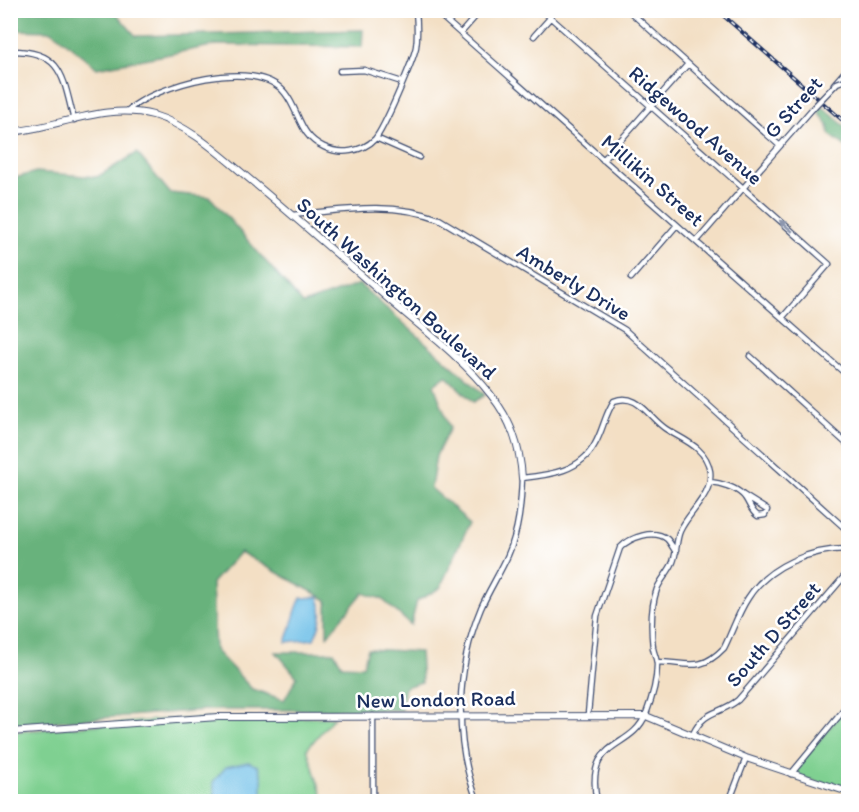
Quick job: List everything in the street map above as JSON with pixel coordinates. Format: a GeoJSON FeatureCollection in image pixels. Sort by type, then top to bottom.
{"type":"FeatureCollection","features":[{"type":"Feature","properties":{"kind":"street"},"geometry":{"type":"LineString","coordinates":[[127,111],[140,100],[178,85],[208,78],[258,78],[273,84],[286,94],[307,135],[323,147],[340,152],[350,151],[376,138],[416,47],[417,10]]}},
{"type":"Feature","properties":{"kind":"street","name":"Millikin Street"},"geometry":{"type":"LineString","coordinates":[[434,10],[849,376]]}},
{"type":"Feature","properties":{"kind":"street"},"geometry":{"type":"LineString","coordinates":[[461,33],[481,10]]}},
{"type":"Feature","properties":{"kind":"street","name":"Ridgewood Avenue"},"geometry":{"type":"LineString","coordinates":[[542,10],[829,264],[782,318]]}},
{"type":"Feature","properties":{"kind":"street"},"geometry":{"type":"LineString","coordinates":[[628,10],[780,146]]}},
{"type":"Feature","properties":{"kind":"street"},"geometry":{"type":"LineString","coordinates":[[534,36],[550,18]]}},
{"type":"Feature","properties":{"kind":"street"},"geometry":{"type":"LineString","coordinates":[[10,51],[35,53],[52,61],[63,78],[74,120]]}},
{"type":"Feature","properties":{"kind":"street"},"geometry":{"type":"LineString","coordinates":[[603,160],[688,64]]}},
{"type":"Feature","properties":{"kind":"street","name":"G Street"},"geometry":{"type":"LineString","coordinates":[[827,91],[849,68]]}},
{"type":"Feature","properties":{"kind":"street"},"geometry":{"type":"LineString","coordinates":[[340,71],[364,70],[402,82]]}},
{"type":"Feature","properties":{"kind":"street","name":"G Street"},"geometry":{"type":"LineString","coordinates":[[698,241],[813,108],[837,83],[847,80]]}},
{"type":"Feature","properties":{"kind":"street","name":"South Washington Boulevard"},"geometry":{"type":"LineString","coordinates":[[10,132],[36,130],[74,120],[127,111],[154,115],[184,128],[293,215],[481,382],[500,408],[514,433],[522,478],[521,506],[509,552],[482,606],[468,646],[462,686],[461,716],[466,762],[478,801]]}},
{"type":"Feature","properties":{"kind":"street"},"geometry":{"type":"LineString","coordinates":[[376,138],[419,157]]}},
{"type":"Feature","properties":{"kind":"street","name":"Amberly Drive"},"geometry":{"type":"LineString","coordinates":[[293,215],[378,207],[422,213],[439,219],[625,330],[849,531]]}},
{"type":"Feature","properties":{"kind":"street"},"geometry":{"type":"LineString","coordinates":[[631,278],[677,225]]}},
{"type":"Feature","properties":{"kind":"street"},"geometry":{"type":"LineString","coordinates":[[750,356],[849,445]]}},
{"type":"Feature","properties":{"kind":"street"},"geometry":{"type":"LineString","coordinates":[[522,478],[550,475],[575,466],[595,446],[614,401],[622,398],[636,401],[655,420],[698,449],[707,463],[710,482],[705,494],[678,534],[676,552],[670,568],[656,591],[653,603],[653,649],[657,662],[646,716],[632,732],[608,750],[599,763],[594,773],[597,801]]}},
{"type":"Feature","properties":{"kind":"street"},"geometry":{"type":"LineString","coordinates":[[710,482],[718,482],[743,495],[764,506],[765,514],[758,516],[753,513],[743,495]]}},
{"type":"Feature","properties":{"kind":"street"},"geometry":{"type":"LineString","coordinates":[[588,714],[597,616],[620,548],[626,541],[637,537],[667,539],[678,534]]}},
{"type":"Feature","properties":{"kind":"street"},"geometry":{"type":"LineString","coordinates":[[667,539],[676,552]]}},
{"type":"Feature","properties":{"kind":"street"},"geometry":{"type":"LineString","coordinates":[[657,662],[688,666],[704,663],[718,655],[724,648],[747,598],[757,586],[781,567],[800,558],[821,551],[849,549]]}},
{"type":"Feature","properties":{"kind":"street","name":"South D Street"},"geometry":{"type":"LineString","coordinates":[[693,734],[704,716],[724,709],[738,700],[849,572]]}},
{"type":"Feature","properties":{"kind":"street"},"geometry":{"type":"LineString","coordinates":[[790,774],[849,705]]}},
{"type":"Feature","properties":{"kind":"street","name":"New London Road"},"geometry":{"type":"LineString","coordinates":[[10,732],[218,717],[588,714],[646,716],[746,758],[849,792]]}},
{"type":"Feature","properties":{"kind":"street"},"geometry":{"type":"LineString","coordinates":[[373,716],[373,801]]}},
{"type":"Feature","properties":{"kind":"street"},"geometry":{"type":"LineString","coordinates":[[729,801],[746,758]]}},
{"type":"Feature","properties":{"kind":"green space"},"geometry":{"type":"Polygon","coordinates":[[[11,10],[114,11],[136,36],[363,30],[362,47],[217,45],[97,68],[52,31],[11,30],[11,10]]]}},
{"type":"Feature","properties":{"kind":"green space"},"geometry":{"type":"Polygon","coordinates":[[[823,107],[848,129],[848,148],[829,134],[828,125],[818,111],[823,107]]]}},
{"type":"Feature","properties":{"kind":"green space"},"geometry":{"type":"Polygon","coordinates":[[[137,153],[170,193],[210,197],[303,304],[359,284],[485,395],[473,402],[446,376],[434,385],[450,428],[436,456],[431,488],[470,522],[440,588],[417,601],[411,625],[382,599],[363,593],[327,636],[327,600],[240,552],[212,583],[215,650],[252,689],[284,700],[297,677],[276,652],[334,652],[342,665],[363,666],[368,649],[420,652],[422,682],[405,687],[401,710],[205,710],[11,725],[11,179],[36,172],[97,177],[137,153]]]}},
{"type":"Feature","properties":{"kind":"green space"},"geometry":{"type":"Polygon","coordinates":[[[848,705],[848,791],[791,774],[848,705]]]}},
{"type":"Feature","properties":{"kind":"green space"},"geometry":{"type":"Polygon","coordinates":[[[334,717],[307,749],[324,801],[11,802],[11,732],[168,719],[334,717]]]}},
{"type":"Feature","properties":{"kind":"water"},"geometry":{"type":"Polygon","coordinates":[[[319,597],[321,618],[314,639],[286,642],[301,598],[319,597]]]}},
{"type":"Feature","properties":{"kind":"water"},"geometry":{"type":"Polygon","coordinates":[[[248,762],[258,766],[262,778],[262,801],[211,801],[215,793],[213,782],[226,767],[248,762]]]}},
{"type":"Feature","properties":{"kind":"railway"},"geometry":{"type":"LineString","coordinates":[[717,10],[848,125]]}}]}
